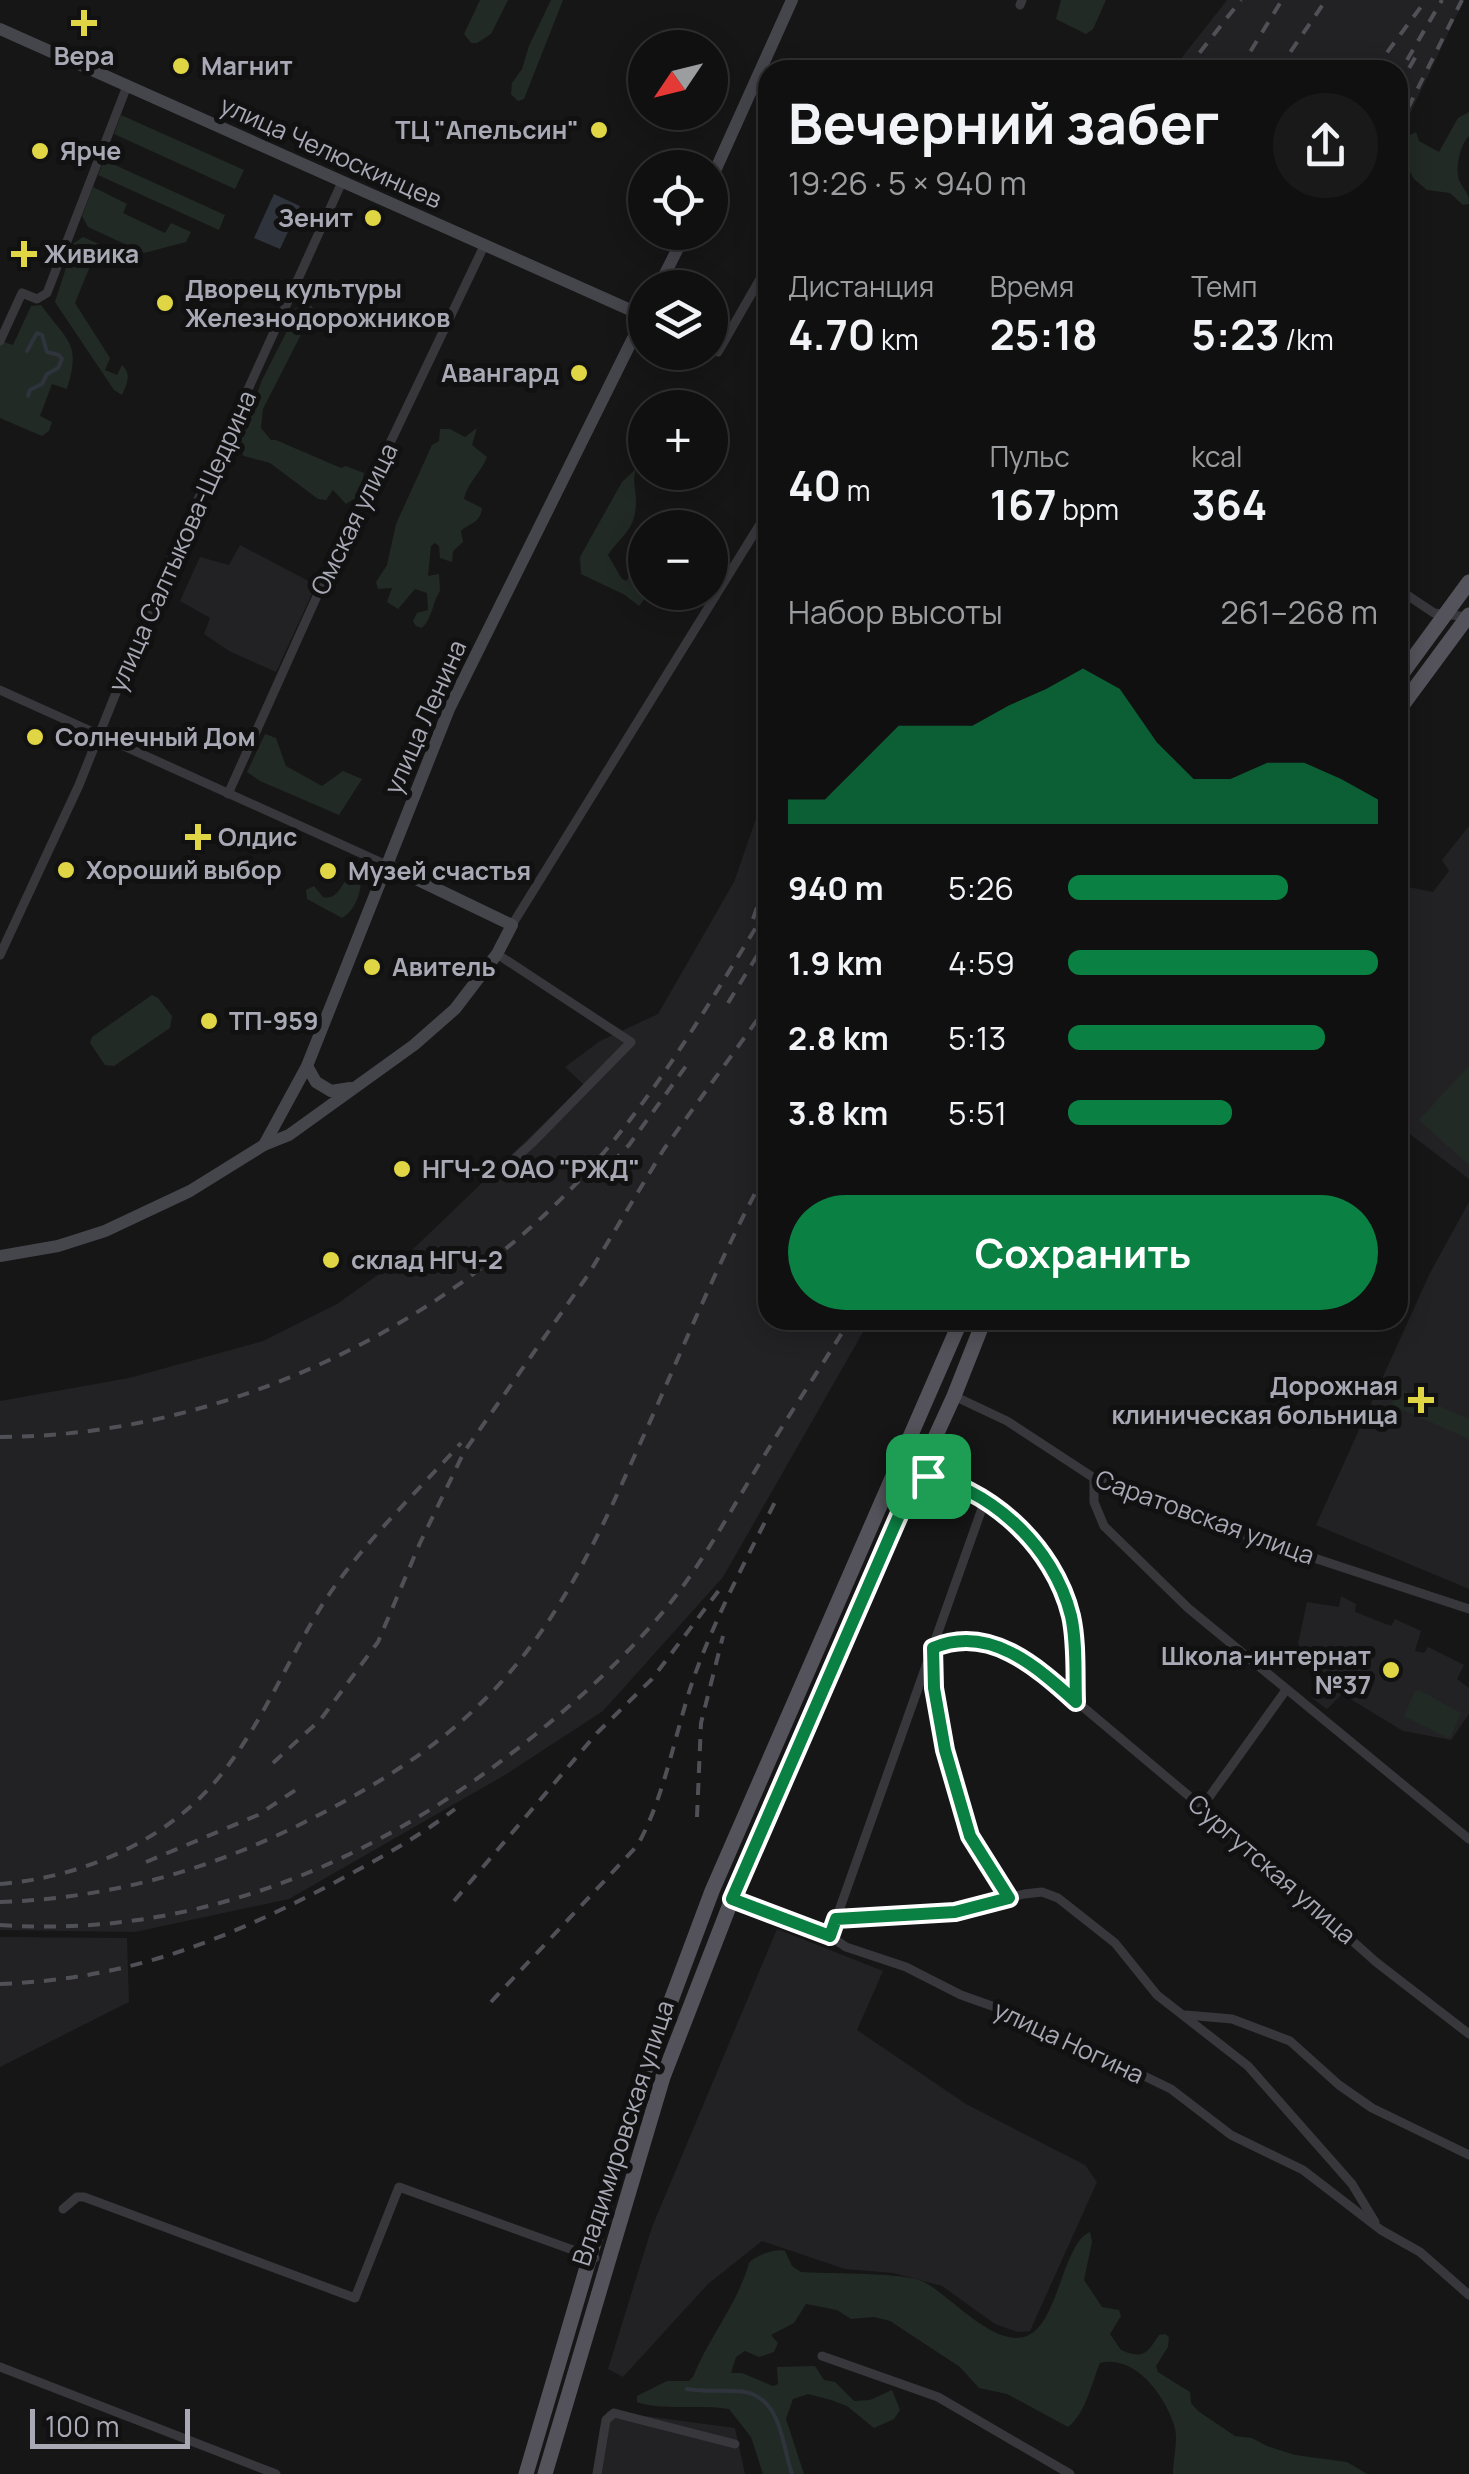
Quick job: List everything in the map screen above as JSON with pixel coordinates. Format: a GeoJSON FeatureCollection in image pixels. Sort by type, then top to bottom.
{"type":"FeatureCollection","features":[{"type":"Feature","properties":{"kind":"main road"},"geometry":{"type":"LineString","coordinates":[[1408,665],[1469,582]]}},
{"type":"Feature","properties":{"kind":"main road"},"geometry":{"type":"LineString","coordinates":[[1408,697],[1468,616]]}},
{"type":"Feature","properties":{"kind":"main road","name":"Владимировская улица"},"geometry":{"type":"LineString","coordinates":[[526,2474],[645,2070],[712,1891],[957,1330]]}},
{"type":"Feature","properties":{"kind":"main road","name":"Владимировская улица"},"geometry":{"type":"LineString","coordinates":[[545,2474],[662,2077],[732,1899],[980,1330]]}},
{"type":"Feature","properties":{"kind":"street"},"geometry":{"type":"LineString","coordinates":[[765,60],[792,0]]}},
{"type":"Feature","properties":{"kind":"street","name":"улица Челюскинцев"},"geometry":{"type":"LineString","coordinates":[[0,29],[628,308]]}},
{"type":"Feature","properties":{"kind":"street"},"geometry":{"type":"LineString","coordinates":[[724,150],[758,75]]}},
{"type":"Feature","properties":{"kind":"street"},"geometry":{"type":"LineString","coordinates":[[0,340],[22,293],[37,299],[48,292],[127,86]]}},
{"type":"Feature","properties":{"kind":"street","name":"улица Салтыкова-Щедрина"},"geometry":{"type":"LineString","coordinates":[[0,955],[100,735],[158,588],[342,182]]}},
{"type":"Feature","properties":{"kind":"street","name":"Омская улица"},"geometry":{"type":"LineString","coordinates":[[228,794],[317,596],[484,246]]}},
{"type":"Feature","properties":{"kind":"street"},"geometry":{"type":"LineString","coordinates":[[728,335],[758,282]]}},
{"type":"Feature","properties":{"kind":"street","name":"улица Ленина"},"geometry":{"type":"LineString","coordinates":[[264,1145],[308,1066],[449,709],[628,349]]}},
{"type":"Feature","properties":{"kind":"street"},"geometry":{"type":"LineString","coordinates":[[0,1256],[58,1246],[105,1230],[210,1180],[264,1145],[290,1135],[414,1045],[455,1009],[497,954],[758,527]]}},
{"type":"Feature","properties":{"kind":"street"},"geometry":{"type":"LineString","coordinates":[[1408,596],[1434,613],[1468,616]]}},
{"type":"Feature","properties":{"kind":"street"},"geometry":{"type":"LineString","coordinates":[[0,690],[389,866],[512,926]]}},
{"type":"Feature","properties":{"kind":"street"},"geometry":{"type":"LineString","coordinates":[[494,1177],[630,1042],[497,954]]}},
{"type":"Feature","properties":{"kind":"street"},"geometry":{"type":"LineString","coordinates":[[308,1066],[316,1082],[331,1091],[353,1088]]}},
{"type":"Feature","properties":{"kind":"street","name":"Саратовская улица"},"geometry":{"type":"LineString","coordinates":[[954,1396],[1006,1421],[1094,1478],[1205,1522],[1469,1609]]}},
{"type":"Feature","properties":{"kind":"street"},"geometry":{"type":"LineString","coordinates":[[917,1474],[932,1476],[985,1500],[1029,1537],[1046,1560],[1066,1599],[1073,1633],[1076,1702]]}},
{"type":"Feature","properties":{"kind":"street"},"geometry":{"type":"LineString","coordinates":[[1094,1478],[1094,1502],[1104,1526],[1188,1608],[1469,1839]]}},
{"type":"Feature","properties":{"kind":"street"},"geometry":{"type":"LineString","coordinates":[[830,1936],[985,1500]]}},
{"type":"Feature","properties":{"kind":"street","name":"Сургутская улица"},"geometry":{"type":"LineString","coordinates":[[933,1648],[952,1640],[988,1642],[1021,1657],[1202,1807],[1376,1962],[1469,2034]]}},
{"type":"Feature","properties":{"kind":"street"},"geometry":{"type":"LineString","coordinates":[[933,1648],[934,1688],[945,1750],[970,1836],[1009,1898]]}},
{"type":"Feature","properties":{"kind":"street"},"geometry":{"type":"LineString","coordinates":[[1202,1807],[1286,1690]]}},
{"type":"Feature","properties":{"kind":"street"},"geometry":{"type":"LineString","coordinates":[[836,1919],[955,1912],[1042,1892],[1070,1906],[1114,1943],[1158,1995],[1248,2066],[1352,2184],[1381,2230]]}},
{"type":"Feature","properties":{"kind":"street","name":"улица Ногина"},"geometry":{"type":"LineString","coordinates":[[732,1899],[1020,2016],[1171,2090],[1231,2136],[1303,2170],[1381,2230],[1420,2252],[1469,2296]]}},
{"type":"Feature","properties":{"kind":"street"},"geometry":{"type":"LineString","coordinates":[[1184,2015],[1232,2019],[1290,2040],[1339,2085],[1372,2108],[1469,2155]]}},
{"type":"Feature","properties":{"kind":"street"},"geometry":{"type":"LineString","coordinates":[[64,2209],[77,2197],[84,2197],[356,2298],[399,2187],[606,2262]]}},
{"type":"Feature","properties":{"kind":"street"},"geometry":{"type":"LineString","coordinates":[[822,2356],[938,2397],[1070,2474]]}},
{"type":"Feature","properties":{"kind":"street"},"geometry":{"type":"LineString","coordinates":[[0,2367],[276,2474]]}},
{"type":"Feature","properties":{"kind":"street"},"geometry":{"type":"LineString","coordinates":[[597,2474],[606,2420],[614,2413],[735,2444]]}},
{"type":"Feature","properties":{"kind":"shaded area"},"geometry":{"type":"Polygon","coordinates":[[[480,0],[508,0],[491,34],[471,43],[464,34],[480,0]]]}},
{"type":"Feature","properties":{"kind":"shaded area"},"geometry":{"type":"Polygon","coordinates":[[[551,0],[563,0],[524,99],[518,101],[511,94],[512,83],[522,69],[551,0]]]}},
{"type":"Feature","properties":{"kind":"shaded area"},"geometry":{"type":"Polygon","coordinates":[[[1061,0],[1106,0],[1093,29],[1086,34],[1056,19],[1061,0]]]}},
{"type":"Feature","properties":{"kind":"shaded area"},"geometry":{"type":"Polygon","coordinates":[[[1227,0],[1464,0],[1408,118],[1408,60],[1180,60],[1227,0]]]}},
{"type":"Feature","properties":{"kind":"shaded area"},"geometry":{"type":"Polygon","coordinates":[[[1469,112],[1469,136],[1458,165],[1458,177],[1469,200],[1469,204],[1463,205],[1450,193],[1427,190],[1408,168],[1408,136],[1416,132],[1419,141],[1439,152],[1458,118],[1469,112]]]}},
{"type":"Feature","properties":{"kind":"shaded area"},"geometry":{"type":"Polygon","coordinates":[[[121,115],[244,170],[235,189],[114,134],[121,115]]]}},
{"type":"Feature","properties":{"kind":"shaded area"},"geometry":{"type":"Polygon","coordinates":[[[104,160],[225,215],[219,230],[98,175],[104,160]]]}},
{"type":"Feature","properties":{"kind":"shaded area"},"geometry":{"type":"Polygon","coordinates":[[[93,187],[127,204],[123,213],[165,233],[171,223],[191,232],[186,242],[144,253],[88,227],[82,216],[93,187]]]}},
{"type":"Feature","properties":{"kind":"shaded area"},"geometry":{"type":"Polygon","coordinates":[[[274,194],[300,206],[280,249],[254,238],[274,194]]]}},
{"type":"Feature","properties":{"kind":"shaded area"},"geometry":{"type":"Polygon","coordinates":[[[83,237],[99,244],[75,303],[110,358],[105,370],[117,375],[122,365],[127,372],[122,395],[114,390],[55,302],[74,243],[83,237]]]}},
{"type":"Feature","properties":{"kind":"shaded area"},"geometry":{"type":"Polygon","coordinates":[[[41,305],[65,335],[73,362],[67,389],[52,384],[40,416],[52,422],[42,436],[0,418],[1,341],[13,345],[31,306],[41,305]]]}},
{"type":"Feature","properties":{"kind":"shaded area"},"geometry":{"type":"Polygon","coordinates":[[[312,306],[313,311],[263,409],[261,428],[271,440],[364,473],[360,495],[346,504],[333,490],[326,500],[318,499],[270,463],[244,456],[238,446],[293,310],[312,306]]]}},
{"type":"Feature","properties":{"kind":"shaded area"},"geometry":{"type":"Polygon","coordinates":[[[477,428],[472,445],[487,457],[464,499],[482,508],[481,513],[461,531],[463,542],[453,551],[452,562],[440,558],[439,546],[431,546],[428,576],[439,574],[440,591],[422,628],[413,621],[417,613],[428,610],[427,593],[415,589],[398,609],[387,602],[392,588],[378,589],[376,582],[387,565],[396,524],[432,445],[439,441],[440,429],[450,429],[465,437],[477,428]]]}},
{"type":"Feature","properties":{"kind":"shaded area"},"geometry":{"type":"Polygon","coordinates":[[[628,476],[628,490],[635,490],[634,510],[628,510],[628,530],[608,555],[622,579],[627,581],[628,577],[628,597],[581,574],[580,557],[628,476]]]}},
{"type":"Feature","properties":{"kind":"shaded area"},"geometry":{"type":"Polygon","coordinates":[[[240,545],[316,585],[276,672],[229,651],[204,634],[210,618],[180,601],[200,557],[229,565],[240,545]]]}},
{"type":"Feature","properties":{"kind":"shaded area"},"geometry":{"type":"Polygon","coordinates":[[[265,734],[276,738],[286,766],[322,786],[343,771],[362,779],[339,815],[247,772],[265,734]]]}},
{"type":"Feature","properties":{"kind":"shaded area"},"geometry":{"type":"Polygon","coordinates":[[[758,813],[758,1330],[864,1330],[723,1577],[603,1711],[505,1775],[289,1899],[135,1932],[0,1930],[0,1401],[129,1378],[263,1341],[337,1304],[410,1252],[584,1085],[565,1067],[600,1041],[658,1014],[734,882],[758,813]]]}},
{"type":"Feature","properties":{"kind":"shaded area"},"geometry":{"type":"Polygon","coordinates":[[[1469,826],[1469,1179],[1408,1133],[1408,887],[1433,892],[1449,871],[1442,860],[1469,826]]]}},
{"type":"Feature","properties":{"kind":"shaded area"},"geometry":{"type":"Polygon","coordinates":[[[353,874],[360,876],[359,894],[342,918],[307,899],[306,890],[314,886],[323,897],[333,896],[353,874]]]}},
{"type":"Feature","properties":{"kind":"shaded area"},"geometry":{"type":"Polygon","coordinates":[[[152,995],[172,1016],[170,1028],[114,1066],[105,1065],[90,1043],[92,1037],[152,995]]]}},
{"type":"Feature","properties":{"kind":"shaded area"},"geometry":{"type":"Polygon","coordinates":[[[1469,1068],[1469,1165],[1419,1120],[1469,1068]]]}},
{"type":"Feature","properties":{"kind":"shaded area","name":"Дорожная клиническая больница"},"geometry":{"type":"Polygon","coordinates":[[[1469,1202],[1469,1589],[1316,1525],[1404,1330],[1408,1330],[1408,1321],[1469,1202]]]}},
{"type":"Feature","properties":{"kind":"shaded area"},"geometry":{"type":"Polygon","coordinates":[[[1400,1389],[1469,1419],[1469,1439],[1391,1405],[1400,1389]]]}},
{"type":"Feature","properties":{"kind":"shaded area","name":"Школа-интернат №37"},"geometry":{"type":"Polygon","coordinates":[[[1341,1596],[1356,1604],[1355,1612],[1391,1626],[1395,1619],[1421,1631],[1415,1651],[1424,1653],[1428,1647],[1464,1665],[1457,1679],[1469,1688],[1469,1714],[1451,1740],[1403,1731],[1342,1694],[1327,1709],[1312,1698],[1326,1675],[1298,1644],[1307,1602],[1339,1607],[1341,1596]]]}},
{"type":"Feature","properties":{"kind":"shaded area"},"geometry":{"type":"Polygon","coordinates":[[[1419,1690],[1461,1713],[1448,1738],[1404,1716],[1419,1690]]]}},
{"type":"Feature","properties":{"kind":"shaded area"},"geometry":{"type":"Polygon","coordinates":[[[777,1929],[883,1971],[857,2030],[966,2104],[1085,2165],[1097,2182],[1030,2331],[1018,2332],[995,2324],[942,2286],[893,2273],[845,2269],[762,2241],[708,2284],[623,2377],[608,2369],[652,2227],[777,1929]]]}},
{"type":"Feature","properties":{"kind":"shaded area"},"geometry":{"type":"Polygon","coordinates":[[[0,1937],[127,1938],[129,2002],[0,2067],[0,1937]]]}},
{"type":"Feature","properties":{"kind":"shaded area"},"geometry":{"type":"Polygon","coordinates":[[[1090,2232],[1092,2242],[1084,2280],[1102,2307],[1119,2310],[1121,2316],[1110,2334],[1121,2350],[1144,2353],[1159,2335],[1165,2334],[1169,2337],[1168,2347],[1156,2366],[1158,2372],[1190,2392],[1191,2403],[1198,2411],[1235,2436],[1252,2438],[1295,2455],[1347,2462],[1367,2474],[1173,2474],[1176,2436],[1170,2414],[1147,2380],[1125,2365],[1100,2363],[1084,2406],[1068,2427],[1007,2394],[979,2388],[960,2367],[890,2321],[874,2317],[851,2319],[837,2310],[806,2304],[794,2323],[771,2335],[778,2343],[774,2352],[759,2357],[745,2351],[736,2357],[731,2373],[742,2373],[773,2386],[778,2384],[777,2367],[815,2366],[824,2380],[835,2382],[854,2401],[870,2400],[892,2390],[900,2410],[894,2419],[874,2428],[847,2406],[831,2400],[808,2394],[793,2399],[786,2419],[804,2474],[763,2474],[751,2437],[729,2409],[637,2402],[637,2396],[667,2381],[689,2381],[693,2377],[749,2263],[766,2253],[785,2251],[792,2266],[801,2272],[915,2279],[936,2289],[994,2332],[1023,2337],[1044,2320],[1068,2261],[1090,2232]]]}},
{"type":"Feature","properties":{"kind":"shaded area"},"geometry":{"type":"Polygon","coordinates":[[[607,2411],[735,2428],[745,2474],[596,2474],[607,2411]]]}},
{"type":"Feature","properties":{"kind":"waterway"},"geometry":{"type":"LineString","coordinates":[[27,351],[37,333],[42,335],[47,352],[62,359],[58,368],[47,374],[28,396]]}},
{"type":"Feature","properties":{"kind":"waterway"},"geometry":{"type":"LineString","coordinates":[[687,2389],[735,2391],[762,2399],[777,2420],[792,2474]]}},
{"type":"Feature","properties":{"kind":"railway"},"geometry":{"type":"LineString","coordinates":[[1194,60],[1241,0]]}},
{"type":"Feature","properties":{"kind":"railway"},"geometry":{"type":"LineString","coordinates":[[1245,60],[1282,0]]}},
{"type":"Feature","properties":{"kind":"railway"},"geometry":{"type":"LineString","coordinates":[[1285,60],[1326,0]]}},
{"type":"Feature","properties":{"kind":"railway"},"geometry":{"type":"LineString","coordinates":[[1381,60],[1426,0]]}},
{"type":"Feature","properties":{"kind":"railway"},"geometry":{"type":"LineString","coordinates":[[1407,60],[1442,0]]}},
{"type":"Feature","properties":{"kind":"railway"},"geometry":{"type":"LineString","coordinates":[[1408,108],[1462,0]]}},
{"type":"Feature","properties":{"kind":"railway"},"geometry":{"type":"LineString","coordinates":[[1408,70],[1419,51]]}},
{"type":"Feature","properties":{"kind":"railway"},"geometry":{"type":"LineString","coordinates":[[753,919],[758,905]]}},
{"type":"Feature","properties":{"kind":"railway"},"geometry":{"type":"LineString","coordinates":[[0,1437],[78,1432],[156,1419],[232,1398],[307,1370],[378,1335],[445,1294],[508,1247],[596,1162],[675,1057],[758,924]]}},
{"type":"Feature","properties":{"kind":"railway"},"geometry":{"type":"LineString","coordinates":[[728,1003],[758,954]]}},
{"type":"Feature","properties":{"kind":"railway"},"geometry":{"type":"LineString","coordinates":[[273,1763],[321,1719],[378,1642],[464,1452],[588,1275],[664,1149],[758,1019]]}},
{"type":"Feature","properties":{"kind":"railway"},"geometry":{"type":"LineString","coordinates":[[596,1179],[629,1145],[689,1062]]}},
{"type":"Feature","properties":{"kind":"railway"},"geometry":{"type":"LineString","coordinates":[[0,1902],[82,1895],[121,1887],[236,1853],[311,1819],[378,1782],[441,1739],[479,1705],[528,1650],[586,1557],[758,1187]]}},
{"type":"Feature","properties":{"kind":"railway"},"geometry":{"type":"LineString","coordinates":[[0,1925],[74,1926],[147,1919],[217,1904],[286,1882],[352,1853],[416,1819],[477,1779],[590,1688],[671,1602],[707,1551],[844,1330]]}},
{"type":"Feature","properties":{"kind":"railway"},"geometry":{"type":"LineString","coordinates":[[0,1884],[62,1873],[121,1852],[175,1820],[198,1799],[235,1756],[341,1578],[461,1443]]}},
{"type":"Feature","properties":{"kind":"railway"},"geometry":{"type":"LineString","coordinates":[[491,2002],[637,1846],[662,1785],[703,1654],[776,1500]]}},
{"type":"Feature","properties":{"kind":"railway"},"geometry":{"type":"LineString","coordinates":[[454,1901],[597,1733],[652,1679],[720,1589]]}},
{"type":"Feature","properties":{"kind":"railway"},"geometry":{"type":"LineString","coordinates":[[697,1817],[701,1723],[723,1636]]}},
{"type":"Feature","properties":{"kind":"railway"},"geometry":{"type":"LineString","coordinates":[[146,1862],[258,1815],[300,1787]]}},
{"type":"Feature","properties":{"kind":"railway"},"geometry":{"type":"LineString","coordinates":[[0,1984],[90,1975],[210,1940],[346,1876],[455,1809]]}},
{"type":"Feature","properties":{"kind":"place","name":"Вера"},"geometry":{"type":"Point","coordinates":[84,23]}},
{"type":"Feature","properties":{"kind":"place","name":"Магнит"},"geometry":{"type":"Point","coordinates":[181,66]}},
{"type":"Feature","properties":{"kind":"place","name":"ТЦ \"Апельсин\""},"geometry":{"type":"Point","coordinates":[599,130]}},
{"type":"Feature","properties":{"kind":"place","name":"Ярче"},"geometry":{"type":"Point","coordinates":[40,151]}},
{"type":"Feature","properties":{"kind":"place","name":"Зенит"},"geometry":{"type":"Point","coordinates":[373,218]}},
{"type":"Feature","properties":{"kind":"place","name":"Живика"},"geometry":{"type":"Point","coordinates":[24,254]}},
{"type":"Feature","properties":{"kind":"place","name":"Дворец культуры Железнодорожников"},"geometry":{"type":"Point","coordinates":[165,303]}},
{"type":"Feature","properties":{"kind":"place","name":"Авангард"},"geometry":{"type":"Point","coordinates":[579,373]}},
{"type":"Feature","properties":{"kind":"place","name":"Солнечный Дом"},"geometry":{"type":"Point","coordinates":[35,737]}},
{"type":"Feature","properties":{"kind":"place","name":"Олдис"},"geometry":{"type":"Point","coordinates":[198,837]}},
{"type":"Feature","properties":{"kind":"place","name":"Хороший выбор"},"geometry":{"type":"Point","coordinates":[66,870]}},
{"type":"Feature","properties":{"kind":"place","name":"Музей счастья"},"geometry":{"type":"Point","coordinates":[328,871]}},
{"type":"Feature","properties":{"kind":"place","name":"Авитель"},"geometry":{"type":"Point","coordinates":[372,967]}},
{"type":"Feature","properties":{"kind":"place","name":"ТП-959"},"geometry":{"type":"Point","coordinates":[209,1021]}},
{"type":"Feature","properties":{"kind":"place","name":"НГЧ-2 ОАО \"РЖД\""},"geometry":{"type":"Point","coordinates":[402,1169]}},
{"type":"Feature","properties":{"kind":"place","name":"склад НГЧ-2"},"geometry":{"type":"Point","coordinates":[331,1260]}},
{"type":"Feature","properties":{"kind":"place","name":"Дорожная клиническая больница"},"geometry":{"type":"Point","coordinates":[1421,1400]}},
{"type":"Feature","properties":{"kind":"place","name":"Школа-интернат №37"},"geometry":{"type":"Point","coordinates":[1391,1670]}},
{"type":"Feature","properties":{"kind":"route"},"geometry":{"type":"LineString","coordinates":[[917,1474],[928,1476],[985,1500],[1029,1537],[1046,1560],[1066,1599],[1072,1621],[1076,1702],[1021,1657],[988,1642],[952,1640],[933,1648],[934,1688],[945,1750],[970,1836],[1009,1898],[955,1912],[836,1919],[830,1936],[732,1899],[917,1474]]}}]}
